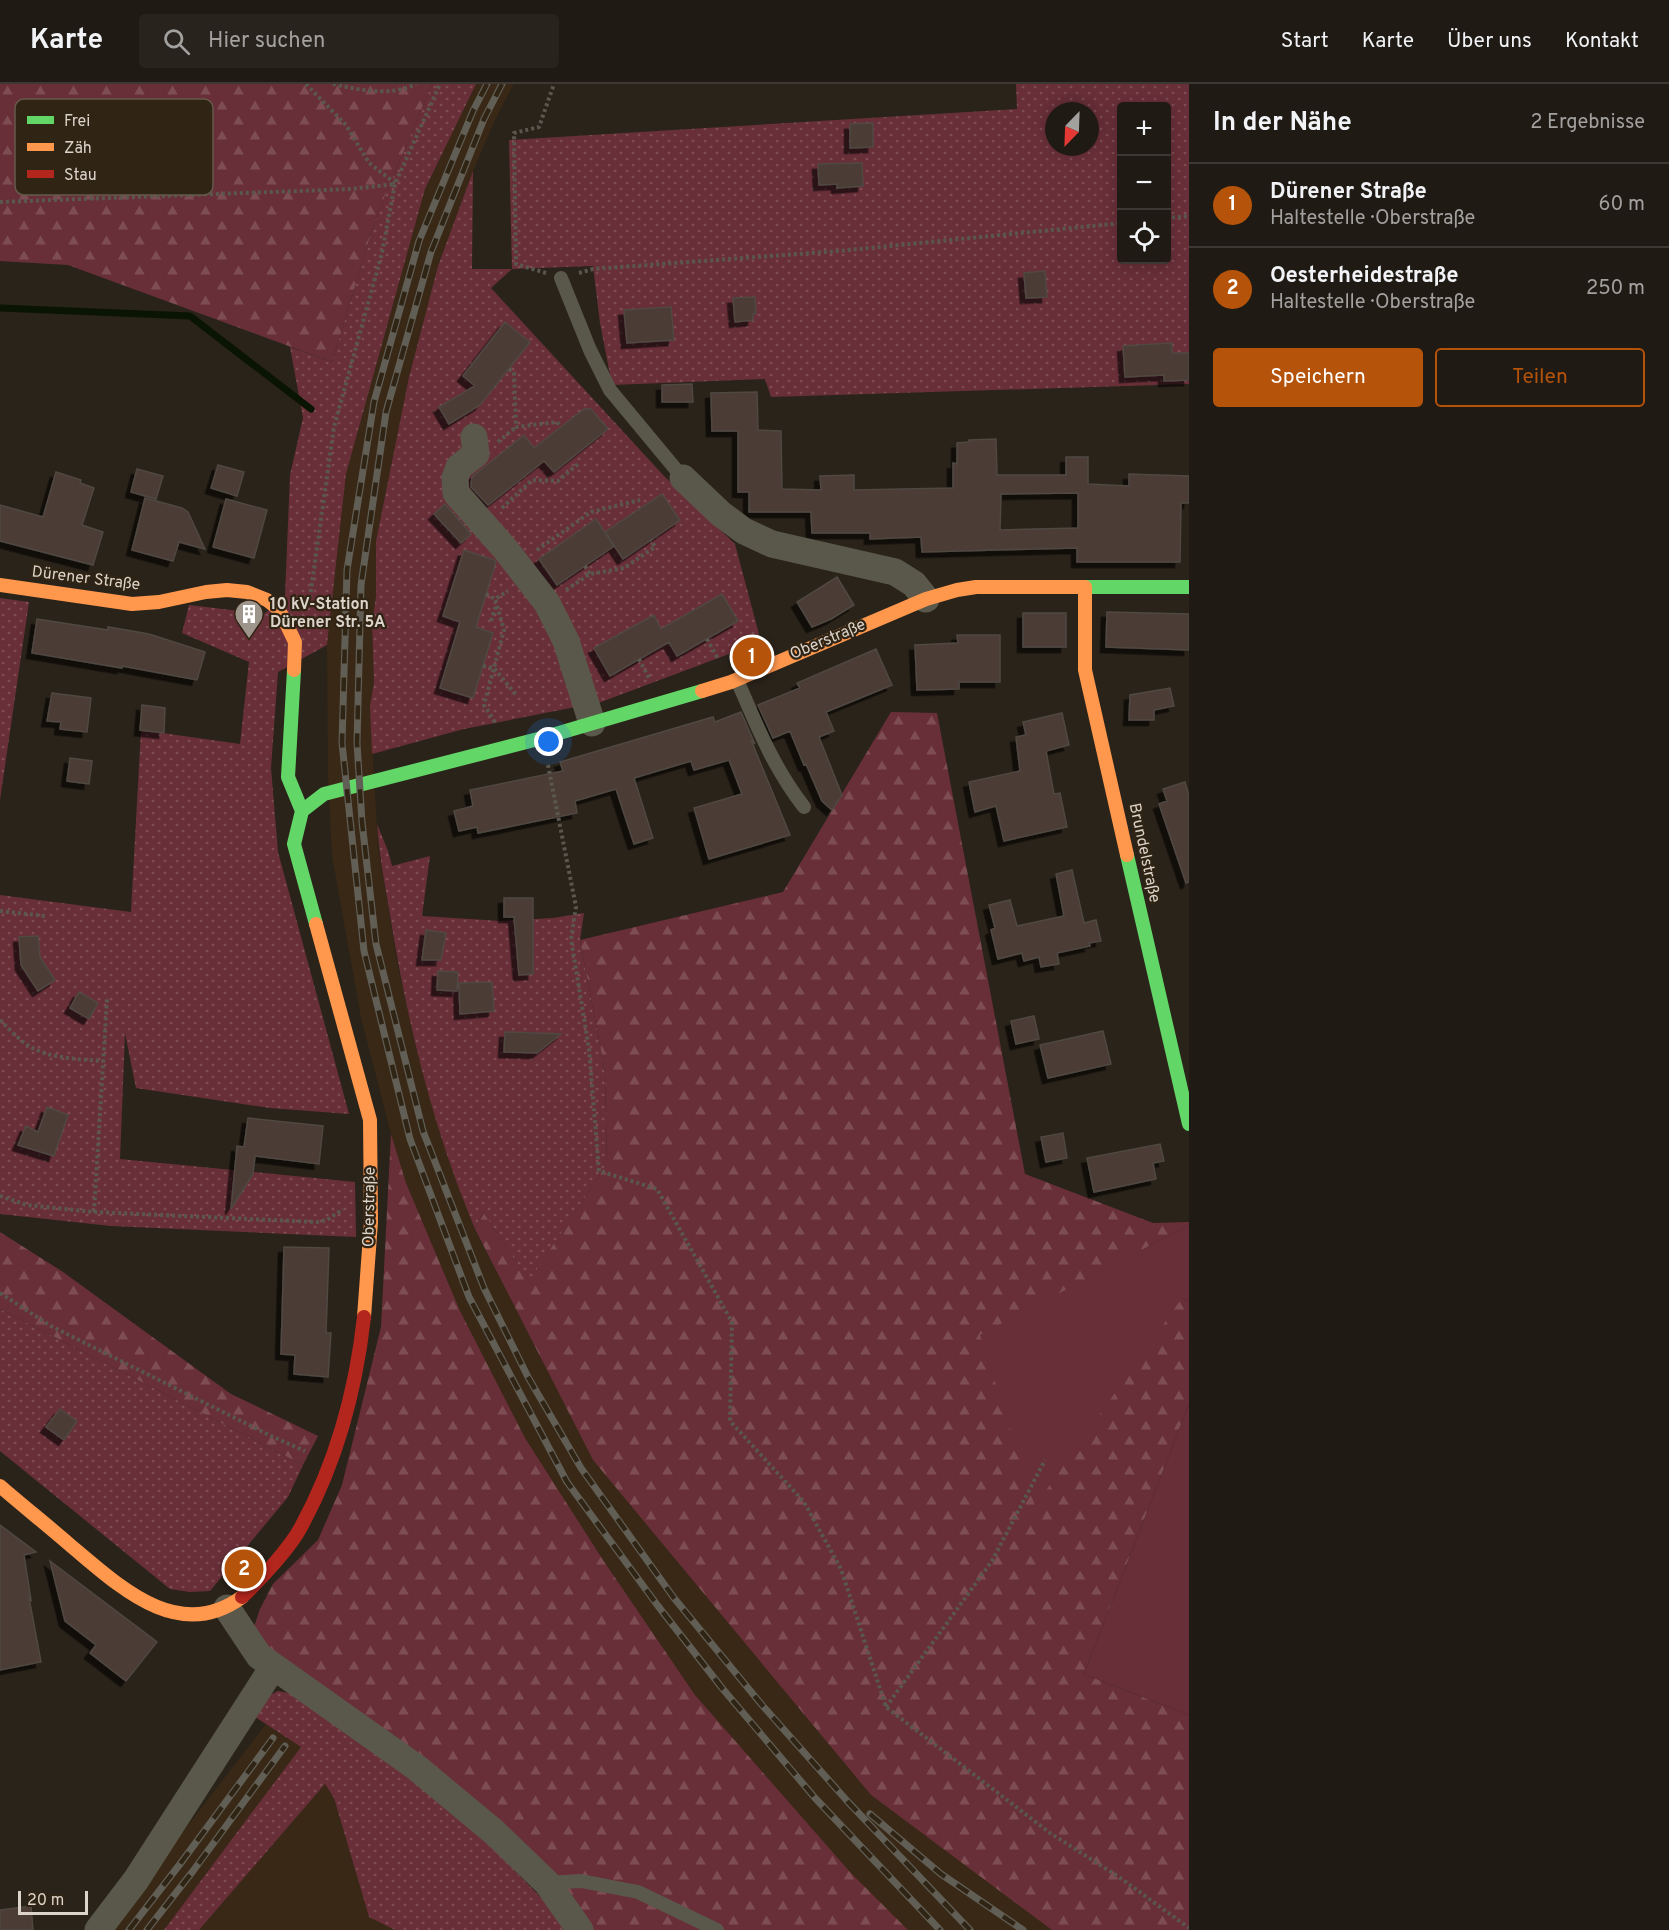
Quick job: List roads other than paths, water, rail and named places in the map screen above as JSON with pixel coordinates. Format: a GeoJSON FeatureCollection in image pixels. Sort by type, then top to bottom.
{"type":"FeatureCollection","features":[{"type":"Feature","properties":{"kind":"street"},"geometry":{"type":"LineString","coordinates":[[474,437],[476,454],[459,467],[455,478],[456,493],[523,571],[547,603],[566,641],[592,723]]}},
{"type":"Feature","properties":{"kind":"street"},"geometry":{"type":"LineString","coordinates":[[683,478],[721,514],[753,535],[772,544],[895,572],[914,584],[926,599]]}},
{"type":"Feature","properties":{"kind":"street","name":"Dürener Straße"},"geometry":{"type":"LineString","coordinates":[[0,585],[132,604],[159,603],[206,592],[227,590],[247,592],[267,600],[276,607],[294,642],[288,777],[302,811]]}},
{"type":"Feature","properties":{"kind":"street","name":"Oberstraße"},"geometry":{"type":"LineString","coordinates":[[0,1486],[105,1574],[135,1596],[181,1615],[212,1613],[227,1608],[243,1598],[258,1583],[299,1529],[330,1463],[361,1344],[369,1260],[371,1151],[370,1120],[294,844],[302,811],[324,794],[542,738],[663,704],[737,680],[926,599],[957,590],[976,587],[1189,587]]}},
{"type":"Feature","properties":{"kind":"street","name":"Brundelstraße"},"geometry":{"type":"LineString","coordinates":[[1085,587],[1085,670],[1189,1124]]}},
{"type":"Feature","properties":{"kind":"street"},"geometry":{"type":"LineString","coordinates":[[227,1608],[259,1656],[417,1768],[494,1832],[547,1883],[580,1930]]}},
{"type":"Feature","properties":{"kind":"street"},"geometry":{"type":"LineString","coordinates":[[98,1930],[136,1880],[273,1667]]}},
{"type":"Feature","properties":{"kind":"lane"},"geometry":{"type":"LineString","coordinates":[[561,278],[590,350],[610,390],[683,478]]}},
{"type":"Feature","properties":{"kind":"lane"},"geometry":{"type":"LineString","coordinates":[[737,680],[773,761],[804,807]]}},
{"type":"Feature","properties":{"kind":"lane"},"geometry":{"type":"LineString","coordinates":[[547,1883],[581,1881],[638,1892],[717,1930]]}},
{"type":"Feature","properties":{"kind":"waterway"},"geometry":{"type":"LineString","coordinates":[[0,308],[190,316],[311,409]]}},
{"type":"Feature","properties":{"kind":"railway"},"geometry":{"type":"LineString","coordinates":[[487,84],[473,111],[419,241],[374,402],[347,570],[342,743],[364,951],[410,1139],[469,1297],[567,1482],[658,1606],[722,1688],[815,1798],[940,1930]]}},
{"type":"Feature","properties":{"kind":"railway"},"geometry":{"type":"LineString","coordinates":[[502,84],[484,119],[431,252],[386,412],[361,585],[357,743],[362,822],[376,944],[423,1131],[484,1288],[528,1377],[581,1468],[674,1598],[762,1705],[849,1803],[970,1930]]}},
{"type":"Feature","properties":{"kind":"railway"},"geometry":{"type":"LineString","coordinates":[[129,1930],[273,1738]]}},
{"type":"Feature","properties":{"kind":"railway"},"geometry":{"type":"LineString","coordinates":[[147,1930],[285,1746]]}},
{"type":"Feature","properties":{"kind":"railway"},"geometry":{"type":"LineString","coordinates":[[870,1814],[941,1874],[1023,1930]]}},
{"type":"Feature","properties":{"kind":"place","name":"10 kV-Station Dürener Str. 5A"},"geometry":{"type":"Point","coordinates":[249,640]}},
{"type":"Feature","properties":{"kind":"place","name":"Dürener Straße"},"geometry":{"type":"Point","coordinates":[752,657]}},
{"type":"Feature","properties":{"kind":"place","name":"Oesterheidestraße"},"geometry":{"type":"Point","coordinates":[244,1569]}}]}
